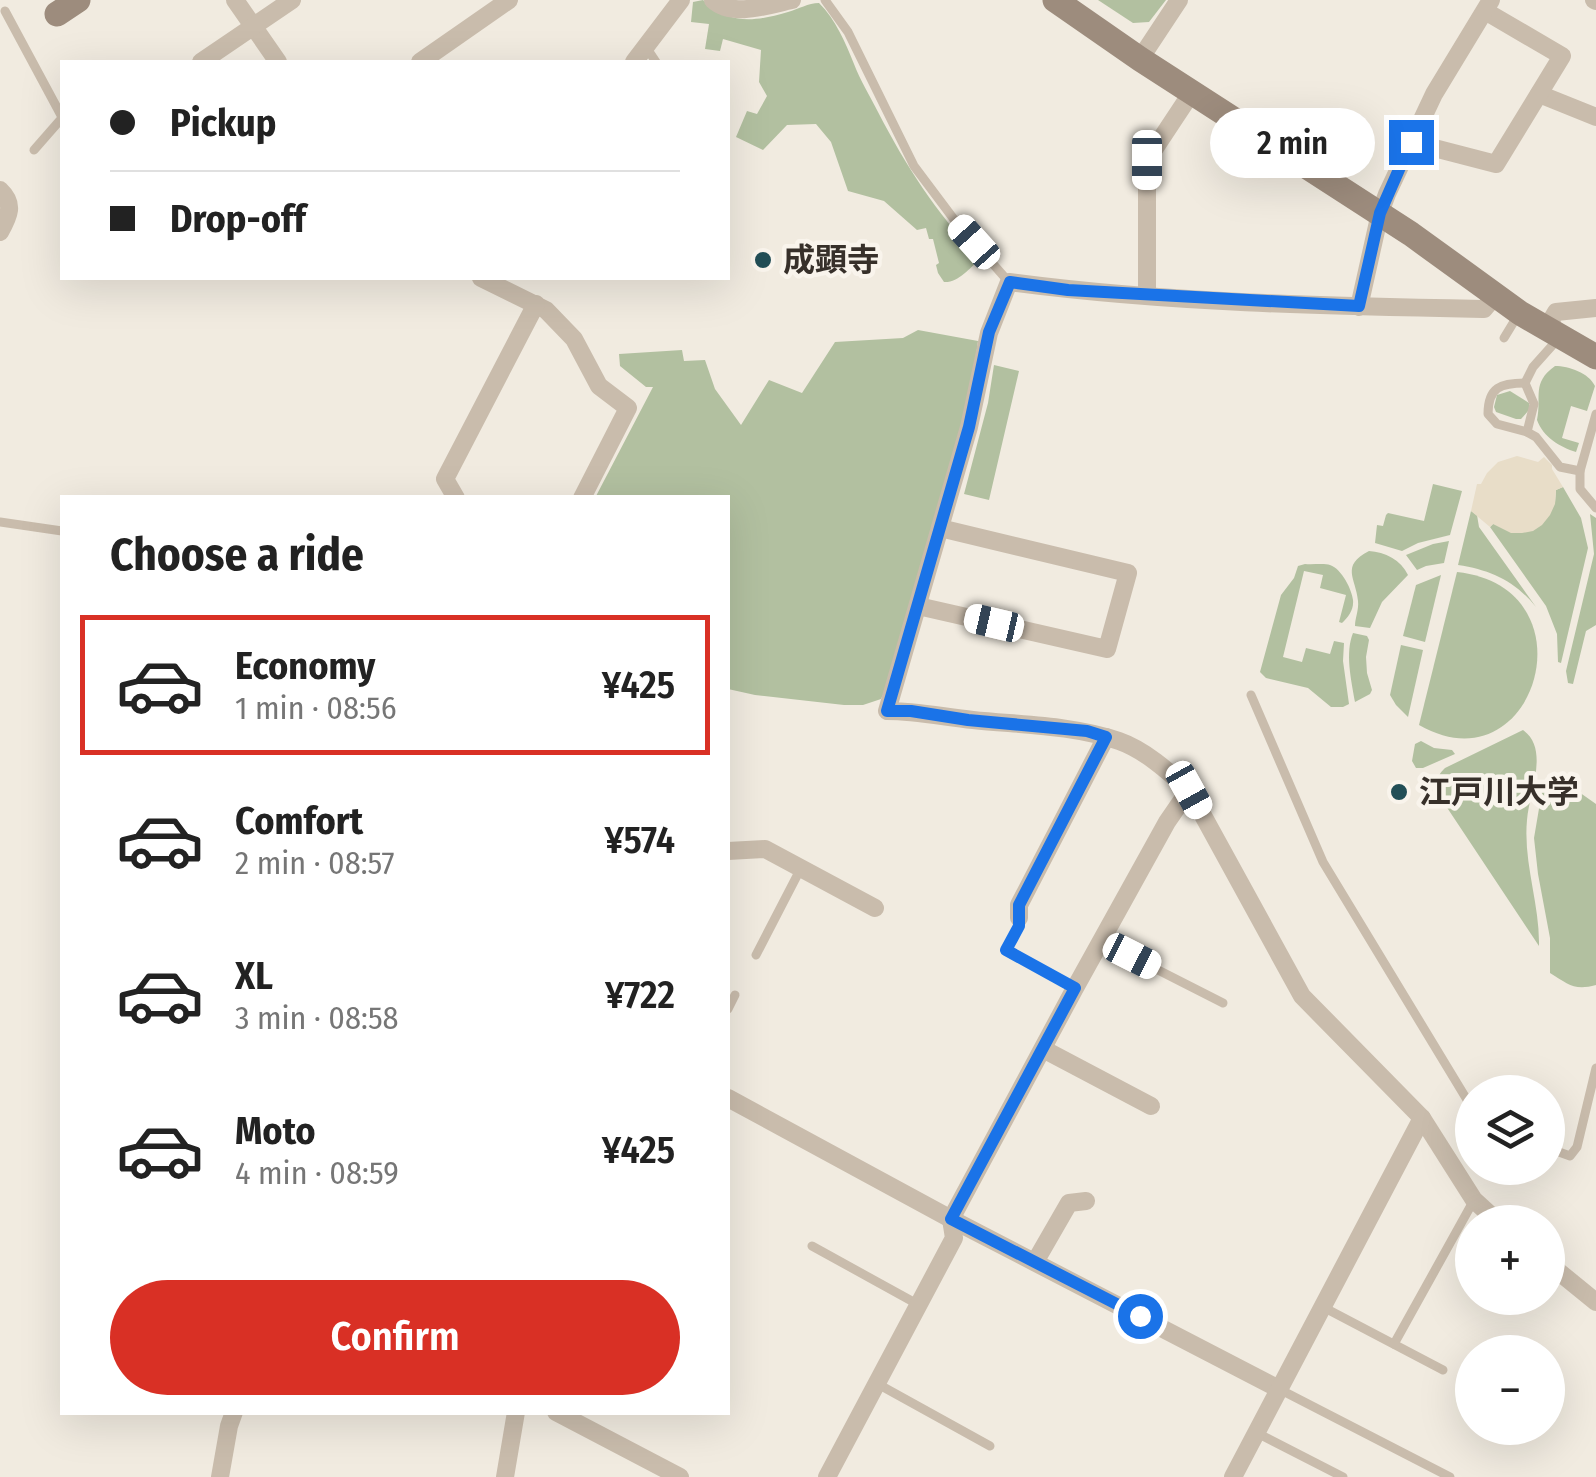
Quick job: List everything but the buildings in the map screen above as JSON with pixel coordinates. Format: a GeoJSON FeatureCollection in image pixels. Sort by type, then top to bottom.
{"type":"FeatureCollection","features":[{"type":"Feature","properties":{"kind":"main road"},"geometry":{"type":"LineString","coordinates":[[1055,0],[1380,213],[1520,313],[1596,357]]}},
{"type":"Feature","properties":{"kind":"street"},"geometry":{"type":"LineString","coordinates":[[235,0],[277,60]]}},
{"type":"Feature","properties":{"kind":"street"},"geometry":{"type":"LineString","coordinates":[[204,60],[292,0]]}},
{"type":"Feature","properties":{"kind":"street"},"geometry":{"type":"LineString","coordinates":[[423,60],[510,0]]}},
{"type":"Feature","properties":{"kind":"street"},"geometry":{"type":"LineString","coordinates":[[651,55],[681,0]]}},
{"type":"Feature","properties":{"kind":"street"},"geometry":{"type":"LineString","coordinates":[[713,0],[720,6],[740,10],[792,0]]}},
{"type":"Feature","properties":{"kind":"street"},"geometry":{"type":"LineString","coordinates":[[1140,59],[1178,0]]}},
{"type":"Feature","properties":{"kind":"street"},"geometry":{"type":"LineString","coordinates":[[1359,306],[1380,213],[1411,142],[1434,94],[1488,6],[1562,56],[1496,164],[1411,142]]}},
{"type":"Feature","properties":{"kind":"street"},"geometry":{"type":"LineString","coordinates":[[1147,295],[1147,160],[1192,92]]}},
{"type":"Feature","properties":{"kind":"street"},"geometry":{"type":"LineString","coordinates":[[1539,94],[1596,116]]}},
{"type":"Feature","properties":{"kind":"street"},"geometry":{"type":"LineString","coordinates":[[0,190],[9,201],[10,212],[0,232]]}},
{"type":"Feature","properties":{"kind":"street"},"geometry":{"type":"LineString","coordinates":[[485,280],[546,310],[574,339],[599,386],[628,408],[584,495]]}},
{"type":"Feature","properties":{"kind":"street"},"geometry":{"type":"LineString","coordinates":[[1479,1205],[1422,1118],[1302,996],[1189,790],[1166,770],[1124,742],[1087,731],[887,711],[969,427],[989,332],[1010,282],[1147,295],[1484,310],[1495,296]]}},
{"type":"Feature","properties":{"kind":"street"},"geometry":{"type":"LineString","coordinates":[[454,495],[445,479],[536,304]]}},
{"type":"Feature","properties":{"kind":"street"},"geometry":{"type":"LineString","coordinates":[[1553,333],[1556,312],[1596,308]]}},
{"type":"Feature","properties":{"kind":"street"},"geometry":{"type":"LineString","coordinates":[[918,606],[1107,649],[1128,573],[940,528]]}},
{"type":"Feature","properties":{"kind":"street"},"geometry":{"type":"LineString","coordinates":[[1019,918],[1019,905],[1106,737]]}},
{"type":"Feature","properties":{"kind":"street"},"geometry":{"type":"LineString","coordinates":[[828,1477],[954,1238],[951,1219],[1167,822],[1189,790]]}},
{"type":"Feature","properties":{"kind":"street"},"geometry":{"type":"LineString","coordinates":[[730,851],[765,849],[875,908]]}},
{"type":"Feature","properties":{"kind":"street"},"geometry":{"type":"LineString","coordinates":[[1043,1049],[1152,1106]]}},
{"type":"Feature","properties":{"kind":"street"},"geometry":{"type":"LineString","coordinates":[[730,1099],[1279,1389]]}},
{"type":"Feature","properties":{"kind":"street"},"geometry":{"type":"LineString","coordinates":[[1233,1477],[1422,1118]]}},
{"type":"Feature","properties":{"kind":"street"},"geometry":{"type":"LineString","coordinates":[[1035,1262],[1069,1203],[1086,1200]]}},
{"type":"Feature","properties":{"kind":"street"},"geometry":{"type":"LineString","coordinates":[[1565,1277],[1596,1302]]}},
{"type":"Feature","properties":{"kind":"street"},"geometry":{"type":"LineString","coordinates":[[220,1477],[233,1415]]}},
{"type":"Feature","properties":{"kind":"street"},"geometry":{"type":"LineString","coordinates":[[505,1477],[515,1415]]}},
{"type":"Feature","properties":{"kind":"street"},"geometry":{"type":"LineString","coordinates":[[562,1415],[680,1477]]}},
{"type":"Feature","properties":{"kind":"lane"},"geometry":{"type":"LineString","coordinates":[[826,0],[848,32],[914,166],[956,222],[1010,282]]}},
{"type":"Feature","properties":{"kind":"lane"},"geometry":{"type":"LineString","coordinates":[[5,11],[60,113]]}},
{"type":"Feature","properties":{"kind":"lane"},"geometry":{"type":"LineString","coordinates":[[34,150],[60,119]]}},
{"type":"Feature","properties":{"kind":"lane"},"geometry":{"type":"LineString","coordinates":[[1504,338],[1520,313]]}},
{"type":"Feature","properties":{"kind":"lane"},"geometry":{"type":"LineString","coordinates":[[1527,432],[1534,404],[1525,383],[1553,333]]}},
{"type":"Feature","properties":{"kind":"lane"},"geometry":{"type":"LineString","coordinates":[[1525,383],[1498,387],[1491,396],[1488,414],[1498,424],[1536,437],[1560,468],[1580,472]]}},
{"type":"Feature","properties":{"kind":"lane"},"geometry":{"type":"LineString","coordinates":[[1596,414],[1580,472],[1580,488],[1596,508]]}},
{"type":"Feature","properties":{"kind":"lane"},"geometry":{"type":"LineString","coordinates":[[0,522],[60,531]]}},
{"type":"Feature","properties":{"kind":"lane"},"geometry":{"type":"LineString","coordinates":[[1252,696],[1323,862],[1455,1080]]}},
{"type":"Feature","properties":{"kind":"lane"},"geometry":{"type":"LineString","coordinates":[[756,954],[801,868]]}},
{"type":"Feature","properties":{"kind":"lane"},"geometry":{"type":"LineString","coordinates":[[1019,918],[1019,926],[1006,950],[1075,988]]}},
{"type":"Feature","properties":{"kind":"lane"},"geometry":{"type":"LineString","coordinates":[[1101,941],[1223,1003]]}},
{"type":"Feature","properties":{"kind":"lane"},"geometry":{"type":"LineString","coordinates":[[730,1005],[734,996]]}},
{"type":"Feature","properties":{"kind":"lane"},"geometry":{"type":"LineString","coordinates":[[1565,1154],[1570,1156],[1577,1147],[1596,1068]]}},
{"type":"Feature","properties":{"kind":"lane"},"geometry":{"type":"LineString","coordinates":[[1394,1344],[1474,1200]]}},
{"type":"Feature","properties":{"kind":"lane"},"geometry":{"type":"LineString","coordinates":[[812,1246],[919,1305]]}},
{"type":"Feature","properties":{"kind":"lane"},"geometry":{"type":"LineString","coordinates":[[1323,1307],[1443,1370]]}},
{"type":"Feature","properties":{"kind":"lane"},"geometry":{"type":"LineString","coordinates":[[876,1383],[990,1446]]}},
{"type":"Feature","properties":{"kind":"lane"},"geometry":{"type":"LineString","coordinates":[[1279,1389],[1450,1477]]}},
{"type":"Feature","properties":{"kind":"lane"},"geometry":{"type":"LineString","coordinates":[[1256,1432],[1343,1477]]}},
{"type":"Feature","properties":{"kind":"green space"},"geometry":{"type":"Polygon","coordinates":[[[703,0],[723,14],[743,19],[764,18],[819,3],[840,32],[862,82],[912,171],[936,207],[980,259],[959,278],[944,282],[938,273],[933,239],[929,239],[926,228],[917,230],[884,201],[848,191],[831,142],[816,124],[787,125],[763,150],[736,137],[747,111],[757,114],[767,96],[759,82],[761,50],[723,39],[720,51],[705,49],[709,24],[691,22],[693,2],[703,0]]]}},
{"type":"Feature","properties":{"kind":"green space"},"geometry":{"type":"Polygon","coordinates":[[[1098,0],[1166,0],[1149,22],[1133,23],[1098,0]]]}},
{"type":"Feature","properties":{"kind":"green space"},"geometry":{"type":"Polygon","coordinates":[[[918,330],[978,341],[971,394],[896,668],[881,699],[863,705],[844,705],[730,689],[730,495],[597,495],[653,387],[646,387],[620,366],[619,354],[682,350],[684,361],[705,360],[715,389],[741,425],[769,380],[802,393],[835,342],[903,338],[918,330]]]}},
{"type":"Feature","properties":{"kind":"green space"},"geometry":{"type":"Polygon","coordinates":[[[994,365],[1019,371],[989,500],[964,494],[994,365]]]}},
{"type":"Feature","properties":{"kind":"green space"},"geometry":{"type":"Polygon","coordinates":[[[1555,366],[1578,371],[1595,386],[1587,411],[1571,406],[1562,438],[1579,443],[1576,452],[1553,441],[1537,420],[1540,384],[1555,366]]]}},
{"type":"Feature","properties":{"kind":"green space"},"geometry":{"type":"Polygon","coordinates":[[[1510,391],[1529,403],[1529,410],[1521,419],[1496,412],[1494,407],[1497,395],[1510,391]]]}},
{"type":"Feature","properties":{"kind":"green space"},"geometry":{"type":"Polygon","coordinates":[[[1433,484],[1462,491],[1450,535],[1402,551],[1375,543],[1377,525],[1383,526],[1388,513],[1424,521],[1433,484]]]}},
{"type":"Feature","properties":{"kind":"green space"},"geometry":{"type":"Polygon","coordinates":[[[1563,487],[1581,518],[1588,548],[1561,663],[1557,634],[1546,606],[1490,527],[1555,503],[1556,490],[1563,487]]]}},
{"type":"Feature","properties":{"kind":"green space"},"geometry":{"type":"Polygon","coordinates":[[[1471,511],[1536,607],[1502,578],[1458,565],[1471,511]]]}},
{"type":"Feature","properties":{"kind":"green space"},"geometry":{"type":"Polygon","coordinates":[[[1590,514],[1596,518],[1596,625],[1586,631],[1573,684],[1568,683],[1566,671],[1594,554],[1590,514]]]}},
{"type":"Feature","properties":{"kind":"green space"},"geometry":{"type":"Polygon","coordinates":[[[1449,541],[1444,563],[1417,570],[1406,555],[1433,544],[1449,541]]]}},
{"type":"Feature","properties":{"kind":"green space"},"geometry":{"type":"Polygon","coordinates":[[[1369,551],[1392,558],[1408,575],[1382,602],[1370,628],[1355,626],[1358,601],[1352,573],[1355,562],[1369,551]]]}},
{"type":"Feature","properties":{"kind":"green space"},"geometry":{"type":"Polygon","coordinates":[[[1327,564],[1339,571],[1351,591],[1353,607],[1339,622],[1346,595],[1320,588],[1323,575],[1304,571],[1283,657],[1302,662],[1306,648],[1330,654],[1334,641],[1344,643],[1349,704],[1343,707],[1331,707],[1308,688],[1266,678],[1260,672],[1281,595],[1298,566],[1327,564]]]}},
{"type":"Feature","properties":{"kind":"green space"},"geometry":{"type":"Polygon","coordinates":[[[1457,572],[1500,586],[1526,612],[1537,645],[1534,679],[1519,710],[1494,731],[1460,738],[1419,725],[1457,572]]]}},
{"type":"Feature","properties":{"kind":"green space"},"geometry":{"type":"Polygon","coordinates":[[[1441,575],[1425,642],[1403,636],[1416,585],[1441,575]]]}},
{"type":"Feature","properties":{"kind":"green space"},"geometry":{"type":"Polygon","coordinates":[[[1353,633],[1369,640],[1366,657],[1372,690],[1355,702],[1349,658],[1353,633]]]}},
{"type":"Feature","properties":{"kind":"green space"},"geometry":{"type":"Polygon","coordinates":[[[1401,645],[1423,650],[1408,717],[1390,695],[1401,645]]]}},
{"type":"Feature","properties":{"kind":"green space"},"geometry":{"type":"Polygon","coordinates":[[[1523,730],[1531,738],[1537,760],[1526,836],[1539,946],[1440,797],[1438,785],[1445,768],[1523,730]]]}},
{"type":"Feature","properties":{"kind":"green space"},"geometry":{"type":"Polygon","coordinates":[[[1421,741],[1455,754],[1416,768],[1412,761],[1415,744],[1421,741]]]}},
{"type":"Feature","properties":{"kind":"green space"},"geometry":{"type":"Polygon","coordinates":[[[1550,776],[1596,804],[1596,985],[1588,987],[1572,985],[1550,973],[1550,938],[1534,838],[1544,782],[1550,776]]]}},
{"type":"Feature","properties":{"kind":"shaded area"},"geometry":{"type":"Polygon","coordinates":[[[1517,456],[1538,462],[1544,457],[1563,487],[1556,490],[1555,504],[1542,525],[1533,531],[1511,533],[1493,524],[1490,527],[1471,511],[1477,484],[1498,462],[1517,456]]]}},
{"type":"Feature","properties":{"kind":"place","name":"成顕寺"},"geometry":{"type":"Point","coordinates":[763,260]}},
{"type":"Feature","properties":{"kind":"place","name":"江戸川大学"},"geometry":{"type":"Point","coordinates":[1399,792]}},
{"type":"Feature","properties":{"kind":"route"},"geometry":{"type":"LineString","coordinates":[[1140,1316],[951,1219],[1075,988],[1006,950],[1019,926],[1019,905],[1106,737],[1087,731],[887,711],[969,427],[989,332],[1010,282],[1068,290],[1359,306],[1380,213],[1411,142]]}}]}
